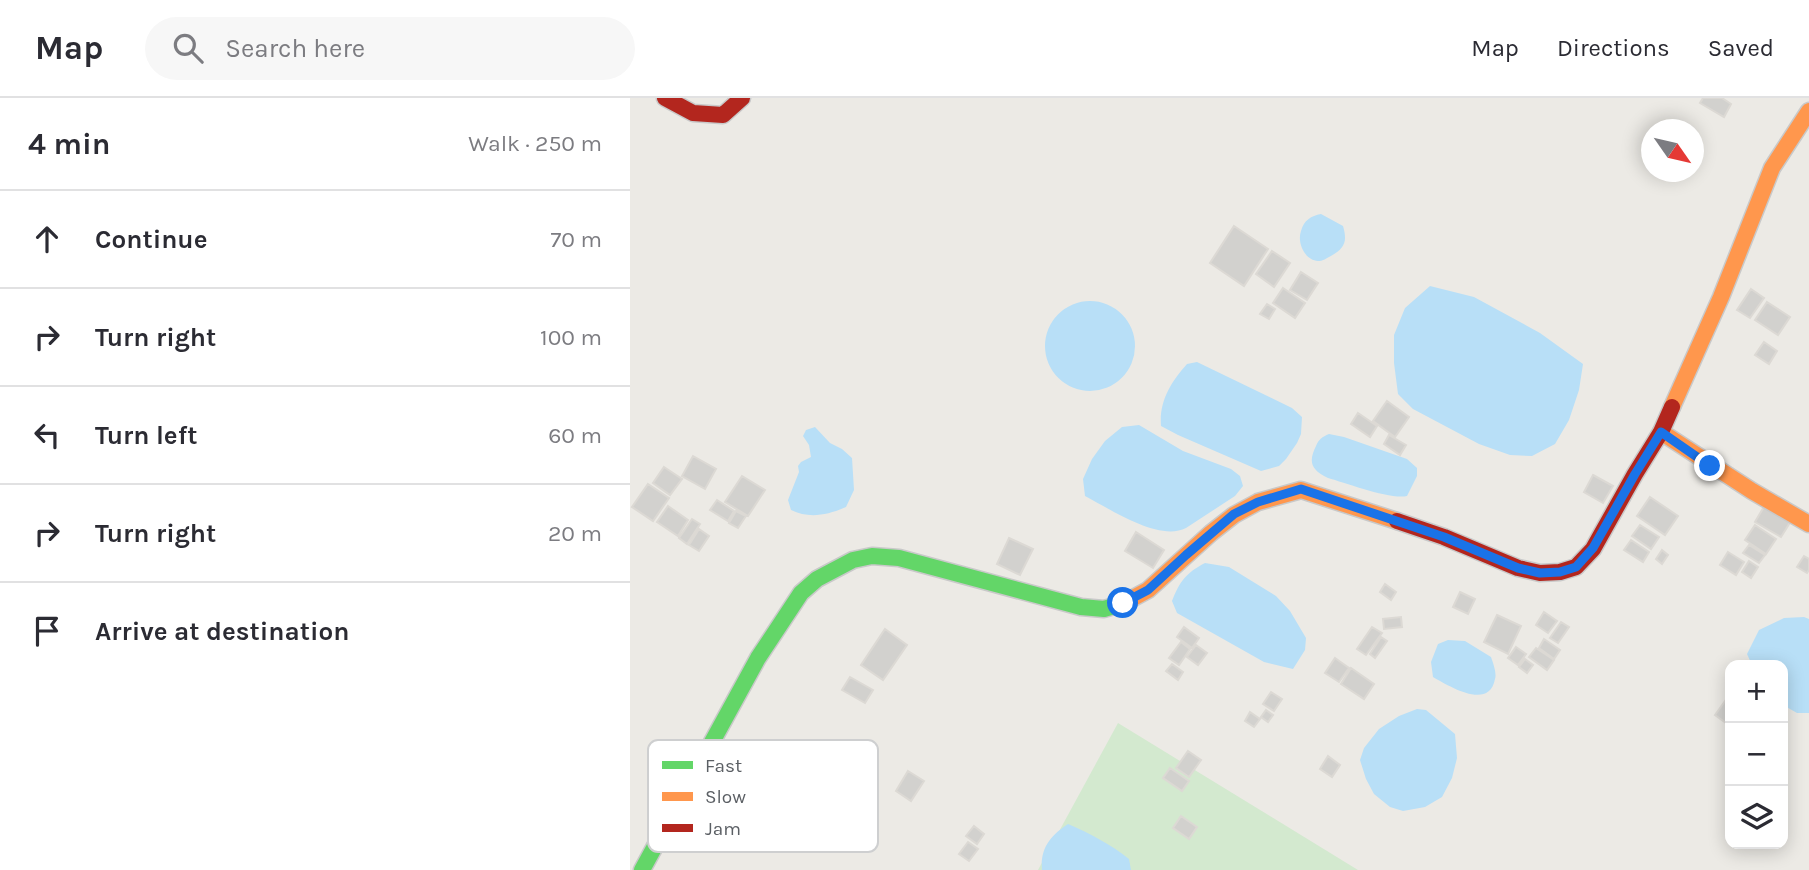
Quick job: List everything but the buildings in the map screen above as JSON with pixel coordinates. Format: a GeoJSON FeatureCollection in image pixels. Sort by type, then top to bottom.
{"type":"FeatureCollection","features":[{"type":"Feature","properties":{"kind":"street"},"geometry":{"type":"LineString","coordinates":[[665,98],[693,114],[723,115],[742,98]]}},
{"type":"Feature","properties":{"kind":"street"},"geometry":{"type":"LineString","coordinates":[[713,740],[758,658],[801,593],[817,579],[853,560],[872,556],[899,558],[1081,607],[1104,609],[1148,590],[1234,514],[1258,502],[1301,489],[1444,537],[1518,568],[1540,573],[1560,572],[1576,567],[1593,548],[1661,432],[1721,297],[1772,168],[1809,111]]}},
{"type":"Feature","properties":{"kind":"street"},"geometry":{"type":"LineString","coordinates":[[1661,432],[1710,466],[1809,523]]}},
{"type":"Feature","properties":{"kind":"street"},"geometry":{"type":"LineString","coordinates":[[642,870],[652,852]]}},
{"type":"Feature","properties":{"kind":"green space"},"geometry":{"type":"Polygon","coordinates":[[[1118,723],[1358,870],[1038,870],[1118,723]]]}},
{"type":"Feature","properties":{"kind":"water"},"geometry":{"type":"Polygon","coordinates":[[[1321,214],[1343,226],[1345,237],[1344,245],[1338,251],[1318,261],[1305,254],[1300,235],[1306,221],[1321,214]]]}},
{"type":"Feature","properties":{"kind":"water"},"geometry":{"type":"Polygon","coordinates":[[[1430,286],[1474,297],[1540,333],[1583,364],[1579,390],[1569,420],[1555,444],[1532,456],[1510,455],[1479,444],[1413,409],[1398,394],[1394,335],[1405,308],[1430,286]]]}},
{"type":"Feature","properties":{"kind":"water"},"geometry":{"type":"Polygon","coordinates":[[[1090,301],[1107,305],[1122,314],[1131,329],[1135,346],[1131,363],[1122,378],[1107,387],[1090,391],[1073,387],[1058,378],[1049,363],[1045,346],[1049,329],[1058,314],[1073,305],[1090,301]]]}},
{"type":"Feature","properties":{"kind":"water"},"geometry":{"type":"Polygon","coordinates":[[[1197,362],[1292,408],[1302,417],[1301,434],[1297,443],[1279,466],[1261,471],[1161,426],[1162,408],[1171,385],[1187,364],[1197,362]]]}},
{"type":"Feature","properties":{"kind":"water"},"geometry":{"type":"Polygon","coordinates":[[[1139,425],[1183,451],[1231,469],[1240,476],[1243,486],[1235,496],[1186,528],[1175,531],[1162,531],[1135,522],[1085,496],[1083,479],[1092,459],[1105,441],[1122,427],[1139,425]]]}},
{"type":"Feature","properties":{"kind":"water"},"geometry":{"type":"Polygon","coordinates":[[[815,427],[830,443],[852,458],[854,490],[846,507],[812,515],[791,510],[788,500],[799,472],[798,466],[811,457],[809,445],[803,436],[806,430],[815,427]]]}},
{"type":"Feature","properties":{"kind":"water"},"geometry":{"type":"Polygon","coordinates":[[[1329,434],[1407,459],[1417,468],[1417,476],[1407,496],[1390,496],[1328,478],[1318,472],[1312,461],[1314,452],[1320,440],[1329,434]]]}},
{"type":"Feature","properties":{"kind":"water"},"geometry":{"type":"Polygon","coordinates":[[[1205,563],[1229,567],[1276,596],[1290,611],[1306,638],[1305,650],[1293,669],[1264,662],[1177,613],[1172,601],[1178,588],[1188,574],[1205,563]]]}},
{"type":"Feature","properties":{"kind":"water"},"geometry":{"type":"Polygon","coordinates":[[[1784,618],[1809,619],[1809,713],[1797,713],[1788,708],[1788,660],[1750,660],[1747,654],[1759,630],[1784,618]]]}},
{"type":"Feature","properties":{"kind":"water"},"geometry":{"type":"Polygon","coordinates":[[[1448,640],[1465,641],[1491,657],[1495,677],[1491,688],[1485,693],[1477,695],[1458,690],[1433,677],[1431,662],[1438,644],[1448,640]]]}},
{"type":"Feature","properties":{"kind":"water"},"geometry":{"type":"Polygon","coordinates":[[[1417,709],[1426,710],[1455,734],[1457,758],[1452,778],[1442,797],[1425,807],[1403,811],[1390,807],[1374,794],[1360,760],[1364,748],[1379,729],[1399,716],[1417,709]]]}},
{"type":"Feature","properties":{"kind":"water"},"geometry":{"type":"Polygon","coordinates":[[[1068,824],[1129,859],[1131,870],[1042,870],[1043,855],[1048,843],[1068,824]]]}},
{"type":"Feature","properties":{"kind":"traffic: fast"},"geometry":{"type":"LineString","coordinates":[[713,740],[758,658],[801,593],[817,579],[853,560],[872,556],[899,558],[1081,607],[1104,609],[1124,603]]}},
{"type":"Feature","properties":{"kind":"traffic: fast"},"geometry":{"type":"LineString","coordinates":[[642,870],[652,852]]}},
{"type":"Feature","properties":{"kind":"traffic: slow"},"geometry":{"type":"LineString","coordinates":[[1672,407],[1721,297],[1772,168],[1809,111]]}},
{"type":"Feature","properties":{"kind":"traffic: slow"},"geometry":{"type":"LineString","coordinates":[[1661,432],[1809,524]]}},
{"type":"Feature","properties":{"kind":"traffic: slow"},"geometry":{"type":"LineString","coordinates":[[1124,603],[1148,590],[1211,533],[1234,515],[1258,502],[1301,490],[1397,521]]}},
{"type":"Feature","properties":{"kind":"traffic: jam"},"geometry":{"type":"LineString","coordinates":[[665,98],[693,113],[723,115],[742,98]]}},
{"type":"Feature","properties":{"kind":"traffic: jam"},"geometry":{"type":"LineString","coordinates":[[1397,521],[1444,537],[1518,568],[1540,573],[1560,572],[1576,567],[1593,549],[1661,432],[1672,407]]}},
{"type":"Feature","properties":{"kind":"route"},"geometry":{"type":"LineString","coordinates":[[1123,603],[1148,590],[1234,514],[1258,502],[1301,489],[1444,537],[1518,568],[1540,573],[1560,572],[1576,567],[1593,548],[1661,432],[1710,466]]}}]}
